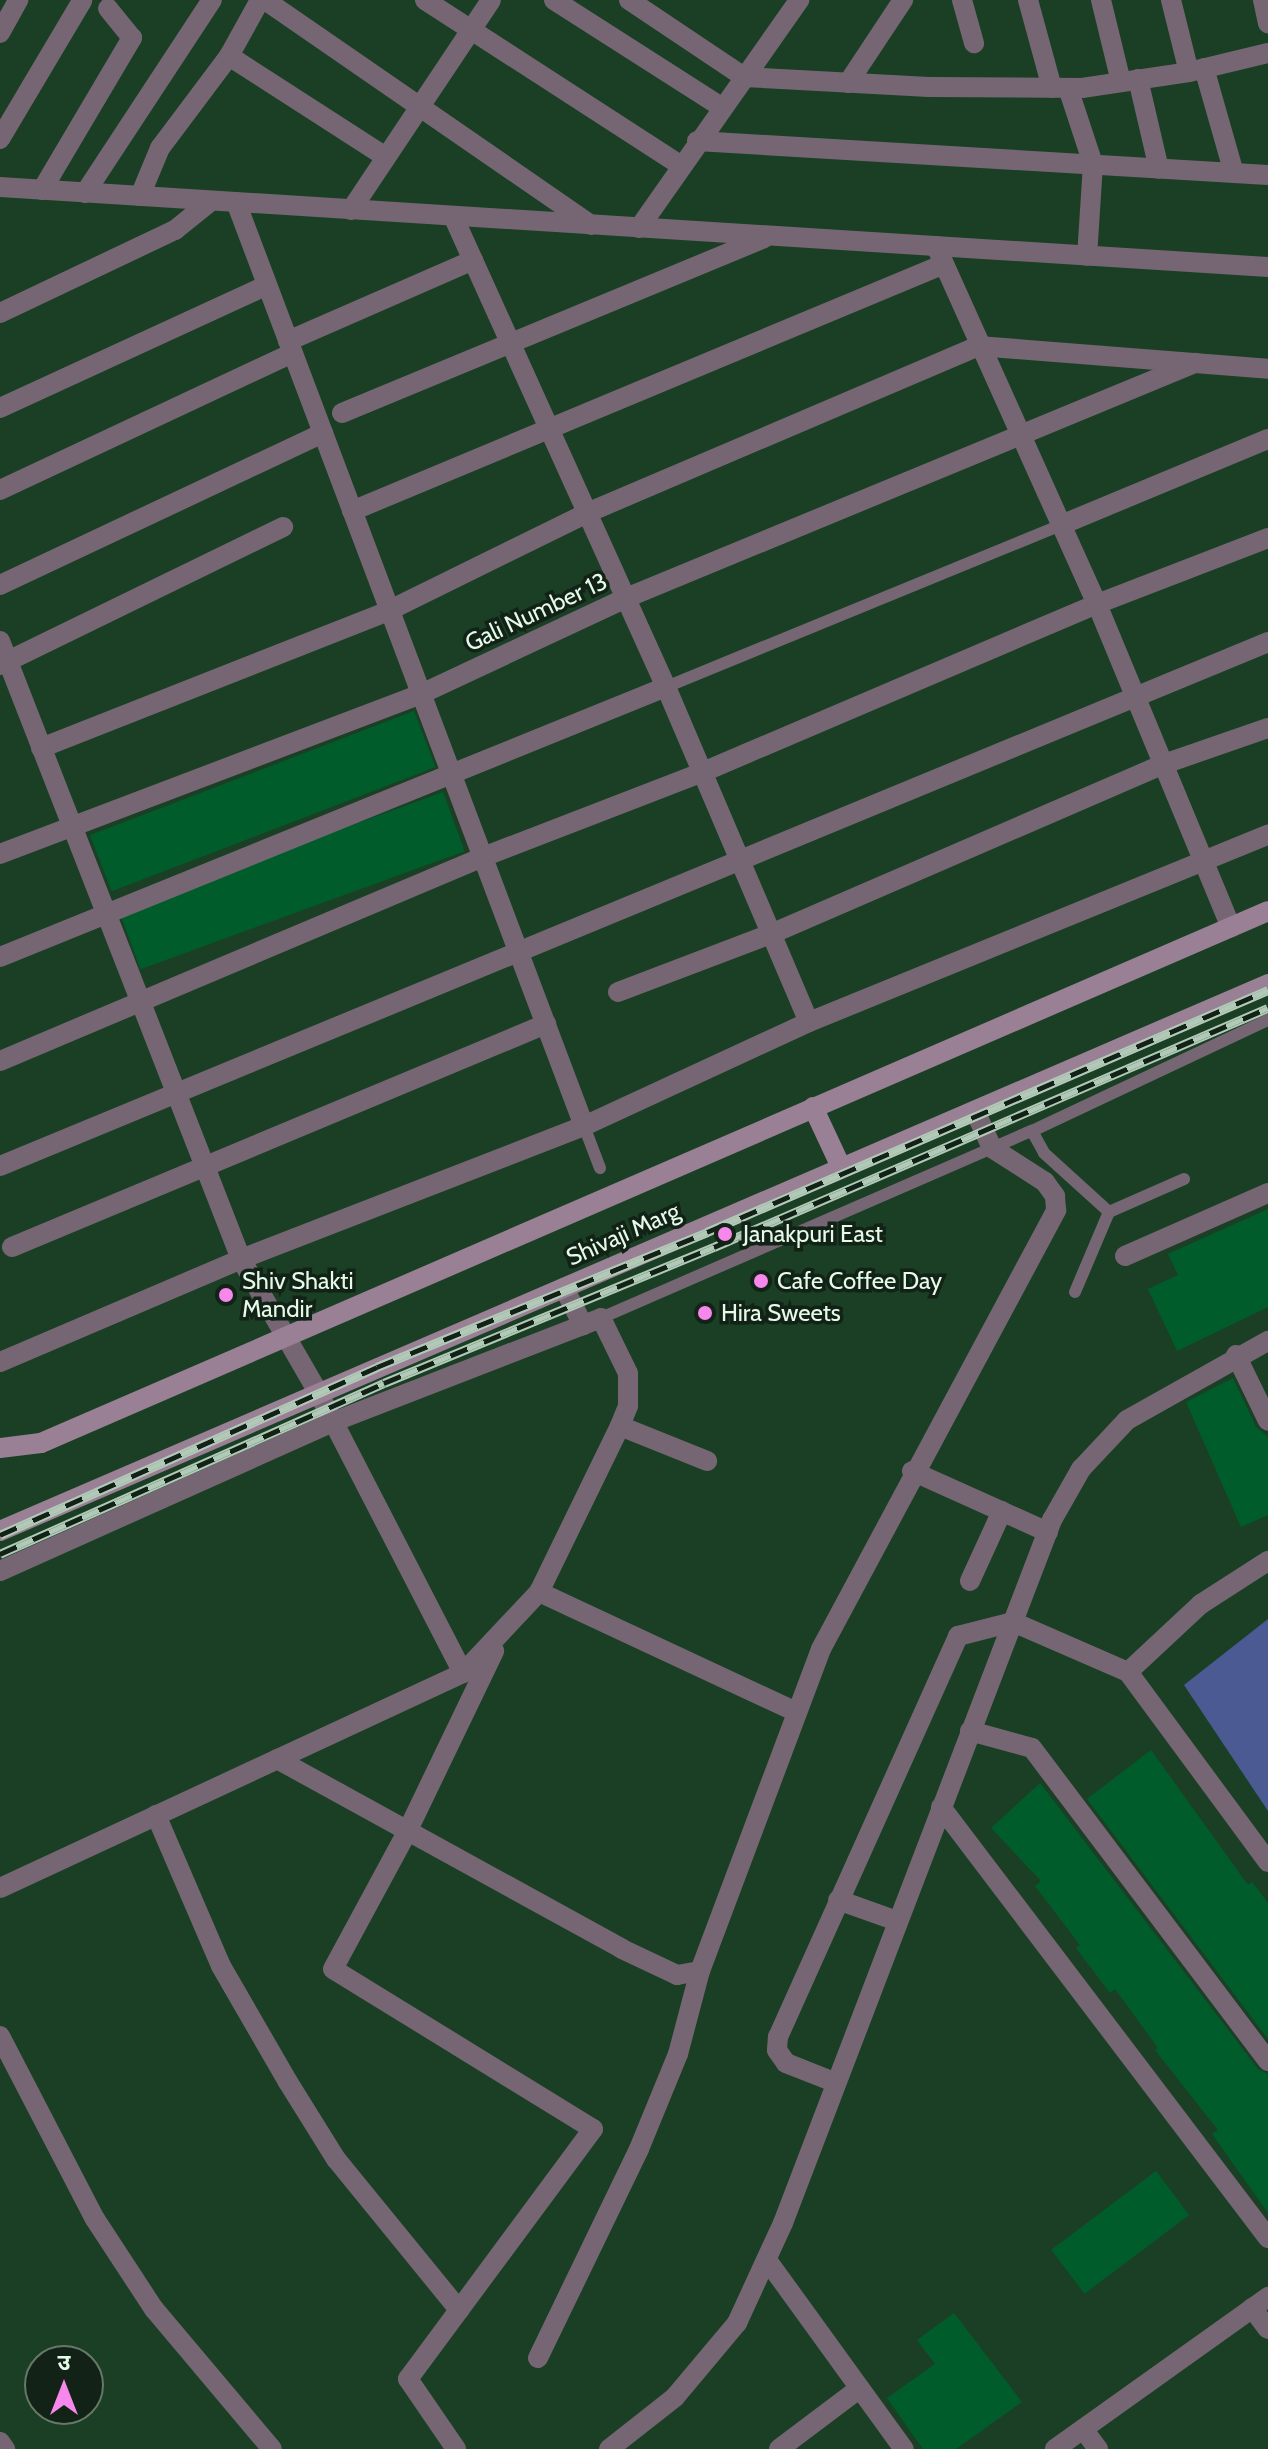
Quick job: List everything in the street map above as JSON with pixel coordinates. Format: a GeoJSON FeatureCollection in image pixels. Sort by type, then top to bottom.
{"type":"FeatureCollection","features":[{"type":"Feature","properties":{"kind":"main road","name":"Shivaji Marg"},"geometry":{"type":"LineString","coordinates":[[0,1448],[41,1443],[1268,911]]}},
{"type":"Feature","properties":{"kind":"main road","name":"Shivaji Marg"},"geometry":{"type":"LineString","coordinates":[[0,1531],[1268,984]]}},
{"type":"Feature","properties":{"kind":"main road"},"geometry":{"type":"LineString","coordinates":[[813,1107],[841,1167]]}},
{"type":"Feature","properties":{"kind":"main road"},"geometry":{"type":"LineString","coordinates":[[0,1461],[41,1443]]}},
{"type":"Feature","properties":{"kind":"street"},"geometry":{"type":"LineString","coordinates":[[0,33],[18,0]]}},
{"type":"Feature","properties":{"kind":"street"},"geometry":{"type":"LineString","coordinates":[[85,193],[212,0]]}},
{"type":"Feature","properties":{"kind":"street"},"geometry":{"type":"LineString","coordinates":[[140,196],[160,148],[229,56],[263,0],[420,104],[591,225]]}},
{"type":"Feature","properties":{"kind":"street"},"geometry":{"type":"LineString","coordinates":[[425,0],[680,165]]}},
{"type":"Feature","properties":{"kind":"street"},"geometry":{"type":"LineString","coordinates":[[351,210],[384,156],[491,0]]}},
{"type":"Feature","properties":{"kind":"street"},"geometry":{"type":"LineString","coordinates":[[554,0],[721,107]]}},
{"type":"Feature","properties":{"kind":"street"},"geometry":{"type":"LineString","coordinates":[[629,0],[744,77],[1060,88],[1196,70],[1268,53]]}},
{"type":"Feature","properties":{"kind":"street"},"geometry":{"type":"LineString","coordinates":[[639,228],[680,165],[799,0]]}},
{"type":"Feature","properties":{"kind":"street"},"geometry":{"type":"LineString","coordinates":[[848,83],[903,0]]}},
{"type":"Feature","properties":{"kind":"street"},"geometry":{"type":"LineString","coordinates":[[962,0],[974,43]]}},
{"type":"Feature","properties":{"kind":"street"},"geometry":{"type":"LineString","coordinates":[[1028,0],[1060,88],[1093,164],[1087,256]]}},
{"type":"Feature","properties":{"kind":"street"},"geometry":{"type":"LineString","coordinates":[[1101,0],[1159,169]]}},
{"type":"Feature","properties":{"kind":"street"},"geometry":{"type":"LineString","coordinates":[[1171,0],[1234,173]]}},
{"type":"Feature","properties":{"kind":"street"},"geometry":{"type":"LineString","coordinates":[[1263,0],[1268,23]]}},
{"type":"Feature","properties":{"kind":"street"},"geometry":{"type":"LineString","coordinates":[[0,139],[82,1],[112,4],[132,38],[42,190]]}},
{"type":"Feature","properties":{"kind":"street"},"geometry":{"type":"LineString","coordinates":[[229,56],[384,156]]}},
{"type":"Feature","properties":{"kind":"street"},"geometry":{"type":"LineString","coordinates":[[697,141],[1268,175]]}},
{"type":"Feature","properties":{"kind":"street"},"geometry":{"type":"LineString","coordinates":[[0,187],[771,236],[940,255],[1087,256],[1268,267]]}},
{"type":"Feature","properties":{"kind":"street"},"geometry":{"type":"LineString","coordinates":[[0,313],[175,230],[211,201]]}},
{"type":"Feature","properties":{"kind":"street"},"geometry":{"type":"LineString","coordinates":[[236,202],[419,695],[453,777],[584,1126]]}},
{"type":"Feature","properties":{"kind":"street"},"geometry":{"type":"LineString","coordinates":[[453,216],[666,687],[809,1022]]}},
{"type":"Feature","properties":{"kind":"street"},"geometry":{"type":"LineString","coordinates":[[342,413],[510,341],[771,236]]}},
{"type":"Feature","properties":{"kind":"street"},"geometry":{"type":"LineString","coordinates":[[940,255],[978,346],[1097,604],[1231,927]]}},
{"type":"Feature","properties":{"kind":"street"},"geometry":{"type":"LineString","coordinates":[[352,511],[549,429],[940,255]]}},
{"type":"Feature","properties":{"kind":"street"},"geometry":{"type":"LineString","coordinates":[[0,490],[473,260]]}},
{"type":"Feature","properties":{"kind":"street"},"geometry":{"type":"LineString","coordinates":[[0,408],[267,285]]}},
{"type":"Feature","properties":{"kind":"street"},"geometry":{"type":"LineString","coordinates":[[41,748],[388,611],[587,513],[978,346],[1199,361],[1268,369]]}},
{"type":"Feature","properties":{"kind":"street","name":"Gali Number 13"},"geometry":{"type":"LineString","coordinates":[[0,854],[70,824],[419,695],[626,598],[1199,361]]}},
{"type":"Feature","properties":{"kind":"street"},"geometry":{"type":"LineString","coordinates":[[0,585],[323,433]]}},
{"type":"Feature","properties":{"kind":"street"},"geometry":{"type":"LineString","coordinates":[[1061,525],[1268,439]]}},
{"type":"Feature","properties":{"kind":"street"},"geometry":{"type":"LineString","coordinates":[[4,663],[283,527]]}},
{"type":"Feature","properties":{"kind":"street"},"geometry":{"type":"LineString","coordinates":[[0,1061],[483,857],[703,772],[1097,604],[1268,538]]}},
{"type":"Feature","properties":{"kind":"street"},"geometry":{"type":"LineString","coordinates":[[0,641],[4,663],[41,748],[241,1259],[319,1394],[463,1673]]}},
{"type":"Feature","properties":{"kind":"street"},"geometry":{"type":"LineString","coordinates":[[0,1166],[1268,642]]}},
{"type":"Feature","properties":{"kind":"street"},"geometry":{"type":"LineString","coordinates":[[0,957],[453,777],[666,687]]}},
{"type":"Feature","properties":{"kind":"street"},"geometry":{"type":"LineString","coordinates":[[618,992],[771,934],[1164,764],[1268,728]]}},
{"type":"Feature","properties":{"kind":"street"},"geometry":{"type":"LineString","coordinates":[[0,1362],[241,1259],[584,1126],[809,1022],[1268,835]]}},
{"type":"Feature","properties":{"kind":"street"},"geometry":{"type":"LineString","coordinates":[[12,1247],[546,1024]]}},
{"type":"Feature","properties":{"kind":"street"},"geometry":{"type":"LineString","coordinates":[[538,2358],[639,2149],[692,2015],[700,1971],[821,1649],[912,1471],[1056,1210],[1055,1196],[1045,1182],[992,1148],[975,1111]]}},
{"type":"Feature","properties":{"kind":"street"},"geometry":{"type":"LineString","coordinates":[[1125,1256],[1268,1193]]}},
{"type":"Feature","properties":{"kind":"street"},"geometry":{"type":"LineString","coordinates":[[0,1888],[463,1673],[501,1636],[539,1592],[628,1406],[628,1373],[564,1288]]}},
{"type":"Feature","properties":{"kind":"street"},"geometry":{"type":"LineString","coordinates":[[0,1571],[333,1422],[592,1322]]}},
{"type":"Feature","properties":{"kind":"street"},"geometry":{"type":"LineString","coordinates":[[609,2449],[675,2397],[737,2323],[767,2260],[1048,1532],[1081,1469],[1127,1420],[1236,1355],[1268,1341]]}},
{"type":"Feature","properties":{"kind":"street"},"geometry":{"type":"LineString","coordinates":[[1236,1355],[1268,1421]]}},
{"type":"Feature","properties":{"kind":"street"},"geometry":{"type":"LineString","coordinates":[[620,1426],[707,1461]]}},
{"type":"Feature","properties":{"kind":"street"},"geometry":{"type":"LineString","coordinates":[[912,1471],[1048,1532]]}},
{"type":"Feature","properties":{"kind":"street"},"geometry":{"type":"LineString","coordinates":[[970,1581],[1002,1511]]}},
{"type":"Feature","properties":{"kind":"street"},"geometry":{"type":"LineString","coordinates":[[1128,1672],[1201,1604],[1268,1561]]}},
{"type":"Feature","properties":{"kind":"street"},"geometry":{"type":"LineString","coordinates":[[539,1592],[796,1712]]}},
{"type":"Feature","properties":{"kind":"street"},"geometry":{"type":"LineString","coordinates":[[834,2082],[786,2063],[777,2050],[838,1900],[949,1649],[958,1636],[1013,1622],[1128,1672],[1268,1862]]}},
{"type":"Feature","properties":{"kind":"street"},"geometry":{"type":"LineString","coordinates":[[456,2449],[408,2379],[593,2129],[333,1969],[407,1832],[501,1636]]}},
{"type":"Feature","properties":{"kind":"street"},"geometry":{"type":"LineString","coordinates":[[970,1731],[1032,1748],[1268,2061]]}},
{"type":"Feature","properties":{"kind":"street"},"geometry":{"type":"LineString","coordinates":[[277,1759],[655,1964],[677,1975],[700,1971]]}},
{"type":"Feature","properties":{"kind":"street"},"geometry":{"type":"LineString","coordinates":[[941,1807],[1268,2238]]}},
{"type":"Feature","properties":{"kind":"street"},"geometry":{"type":"LineString","coordinates":[[156,1815],[221,1966],[288,2082],[336,2159],[459,2310]]}},
{"type":"Feature","properties":{"kind":"street"},"geometry":{"type":"LineString","coordinates":[[838,1900],[897,1921]]}},
{"type":"Feature","properties":{"kind":"street"},"geometry":{"type":"LineString","coordinates":[[0,2036],[112,2245],[154,2309],[270,2448]]}},
{"type":"Feature","properties":{"kind":"street"},"geometry":{"type":"LineString","coordinates":[[767,2260],[904,2449]]}},
{"type":"Feature","properties":{"kind":"street"},"geometry":{"type":"LineString","coordinates":[[1055,2449],[1260,2302],[1268,2329]]}},
{"type":"Feature","properties":{"kind":"street"},"geometry":{"type":"LineString","coordinates":[[779,2449],[860,2388]]}},
{"type":"Feature","properties":{"kind":"street"},"geometry":{"type":"LineString","coordinates":[[1083,2429],[1098,2449]]}},
{"type":"Feature","properties":{"kind":"street"},"geometry":{"type":"LineString","coordinates":[[0,2442],[5,2449]]}},
{"type":"Feature","properties":{"kind":"lane"},"geometry":{"type":"LineString","coordinates":[[666,687],[1061,525]]}},
{"type":"Feature","properties":{"kind":"lane"},"geometry":{"type":"LineString","coordinates":[[592,1322],[1032,1131],[1268,1020]]}},
{"type":"Feature","properties":{"kind":"lane"},"geometry":{"type":"LineString","coordinates":[[584,1126],[600,1168]]}},
{"type":"Feature","properties":{"kind":"lane"},"geometry":{"type":"LineString","coordinates":[[1032,1131],[1044,1153],[1109,1212]]}},
{"type":"Feature","properties":{"kind":"lane"},"geometry":{"type":"LineString","coordinates":[[1075,1292],[1109,1212],[1184,1179]]}},
{"type":"Feature","properties":{"kind":"shaded area"},"geometry":{"type":"Polygon","coordinates":[[[1268,1619],[1268,1811],[1184,1685],[1268,1619]]]}},
{"type":"Feature","properties":{"kind":"building"},"geometry":{"type":"Polygon","coordinates":[[[414,711],[436,767],[112,891],[90,835],[414,711]]]}},
{"type":"Feature","properties":{"kind":"building"},"geometry":{"type":"Polygon","coordinates":[[[443,792],[465,851],[140,969],[119,910],[443,792]]]}},
{"type":"Feature","properties":{"kind":"building"},"geometry":{"type":"Polygon","coordinates":[[[1268,1209],[1268,1307],[1177,1351],[1148,1289],[1178,1275],[1168,1254],[1268,1209]]]}},
{"type":"Feature","properties":{"kind":"building"},"geometry":{"type":"Polygon","coordinates":[[[1233,1378],[1256,1427],[1268,1437],[1268,1515],[1241,1527],[1186,1402],[1233,1378]]]}},
{"type":"Feature","properties":{"kind":"building"},"geometry":{"type":"Polygon","coordinates":[[[1151,1750],[1248,1885],[1252,1882],[1268,1903],[1268,2039],[1087,1799],[1151,1750]]]}},
{"type":"Feature","properties":{"kind":"building"},"geometry":{"type":"Polygon","coordinates":[[[1040,1783],[1258,2069],[1268,2074],[1268,2213],[1212,2134],[1218,2130],[1155,2050],[1158,2048],[1115,1989],[1110,1993],[1076,1948],[1080,1945],[1035,1886],[1041,1881],[991,1828],[1040,1783]]]}},
{"type":"Feature","properties":{"kind":"building"},"geometry":{"type":"Polygon","coordinates":[[[1156,2171],[1189,2215],[1084,2294],[1051,2250],[1156,2171]]]}},
{"type":"Feature","properties":{"kind":"building"},"geometry":{"type":"Polygon","coordinates":[[[954,2313],[1022,2402],[956,2449],[923,2449],[887,2398],[935,2364],[917,2340],[954,2313]]]}},
{"type":"Feature","properties":{"kind":"railway"},"geometry":{"type":"LineString","coordinates":[[0,1535],[377,1367],[707,1232],[1268,990]]}},
{"type":"Feature","properties":{"kind":"railway"},"geometry":{"type":"LineString","coordinates":[[0,1554],[384,1383],[714,1247],[1268,1008]]}},
{"type":"Feature","properties":{"kind":"place","name":"Janakpuri East"},"geometry":{"type":"Point","coordinates":[725,1234]}},
{"type":"Feature","properties":{"kind":"place","name":"Cafe Coffee Day"},"geometry":{"type":"Point","coordinates":[761,1281]}},
{"type":"Feature","properties":{"kind":"place","name":"Shiv Shakti Mandir"},"geometry":{"type":"Point","coordinates":[226,1295]}},
{"type":"Feature","properties":{"kind":"place","name":"Hira Sweets"},"geometry":{"type":"Point","coordinates":[705,1313]}}]}
